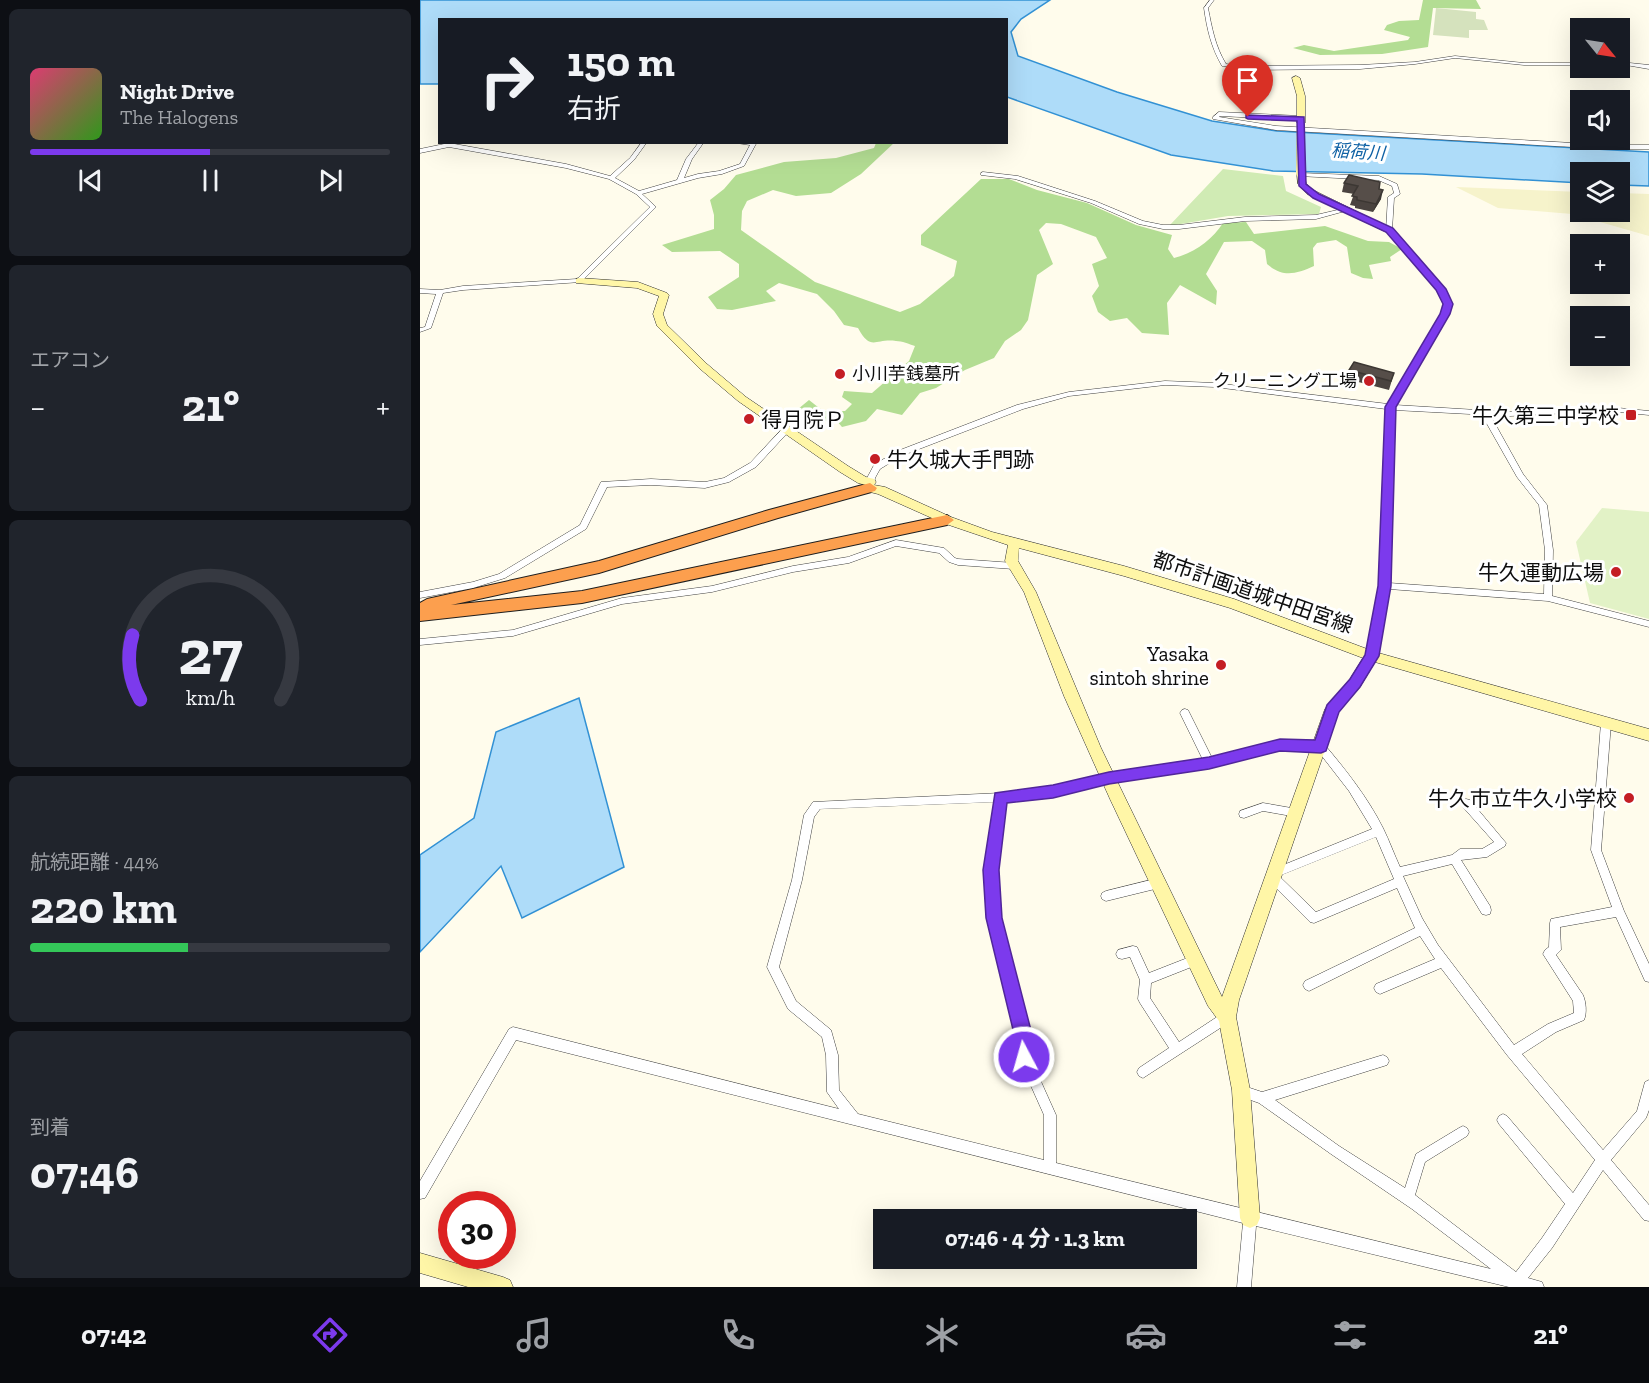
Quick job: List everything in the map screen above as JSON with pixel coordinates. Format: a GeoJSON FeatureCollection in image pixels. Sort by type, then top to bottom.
{"type":"FeatureCollection","features":[{"type":"Feature","properties":{"kind":"highway"},"geometry":{"type":"LineString","coordinates":[[420,607],[599,567],[870,485]]}},
{"type":"Feature","properties":{"kind":"highway"},"geometry":{"type":"LineString","coordinates":[[420,615],[582,597],[947,520]]}},
{"type":"Feature","properties":{"kind":"street"},"geometry":{"type":"LineString","coordinates":[[1212,0],[1206,9],[1210,38],[1212,47],[1224,65],[1242,68],[1359,67],[1455,57],[1524,64],[1570,64]]}},
{"type":"Feature","properties":{"kind":"street"},"geometry":{"type":"LineString","coordinates":[[1630,64],[1649,67]]}},
{"type":"Feature","properties":{"kind":"street"},"geometry":{"type":"LineString","coordinates":[[1244,1287],[1250,1218],[1241,1090],[1227,1017],[1230,1000],[1321,747],[1332,709],[1355,683],[1372,656],[1385,586],[1390,407],[1445,314],[1448,304],[1441,289],[1389,230],[1310,192],[1302,184],[1300,174],[1301,96],[1296,78],[1297,68]]}},
{"type":"Feature","properties":{"kind":"street"},"geometry":{"type":"LineString","coordinates":[[1301,121],[1219,114],[1215,118],[1276,128],[1596,147],[1649,147]]}},
{"type":"Feature","properties":{"kind":"street"},"geometry":{"type":"LineString","coordinates":[[611,178],[633,159],[644,144]]}},
{"type":"Feature","properties":{"kind":"street"},"geometry":{"type":"LineString","coordinates":[[680,180],[701,144]]}},
{"type":"Feature","properties":{"kind":"street"},"geometry":{"type":"LineString","coordinates":[[638,192],[680,180],[720,173],[742,165],[754,144]]}},
{"type":"Feature","properties":{"kind":"street"},"geometry":{"type":"LineString","coordinates":[[420,151],[449,145],[566,166],[611,178],[638,192],[653,207],[579,281],[463,288],[440,292],[420,291]]}},
{"type":"Feature","properties":{"kind":"street"},"geometry":{"type":"LineString","coordinates":[[983,174],[1016,177],[1093,202],[1141,223],[1163,227],[1245,219],[1316,217],[1346,210]]}},
{"type":"Feature","properties":{"kind":"street"},"geometry":{"type":"LineString","coordinates":[[1300,174],[1379,178],[1389,181],[1397,189],[1397,194],[1391,197],[1389,230]]}},
{"type":"Feature","properties":{"kind":"street","name":"都市計画道城中田宮線"},"geometry":{"type":"LineString","coordinates":[[579,281],[638,285],[664,295],[658,314],[662,326],[742,399],[857,478],[947,520],[1014,543],[1124,571],[1234,604],[1372,656],[1649,735]]}},
{"type":"Feature","properties":{"kind":"street"},"geometry":{"type":"LineString","coordinates":[[420,330],[428,328],[440,292]]}},
{"type":"Feature","properties":{"kind":"street"},"geometry":{"type":"LineString","coordinates":[[870,485],[877,466],[898,453],[1020,407],[1069,394],[1165,383],[1215,386],[1390,407],[1469,412],[1510,414],[1608,410],[1649,413]]}},
{"type":"Feature","properties":{"kind":"street"},"geometry":{"type":"LineString","coordinates":[[1469,412],[1490,422],[1520,474],[1543,506],[1549,550],[1548,598]]}},
{"type":"Feature","properties":{"kind":"street"},"geometry":{"type":"LineString","coordinates":[[420,596],[474,585],[502,576],[583,527],[604,484],[651,482],[705,485],[726,480],[753,465],[787,429]]}},
{"type":"Feature","properties":{"kind":"street"},"geometry":{"type":"LineString","coordinates":[[420,642],[513,633],[622,601],[712,589],[793,569],[849,560],[896,543],[940,550],[958,562],[1014,566]]}},
{"type":"Feature","properties":{"kind":"street"},"geometry":{"type":"LineString","coordinates":[[1014,543],[1011,557],[1014,566],[1026,581],[1050,645],[1109,778],[1214,1000],[1227,1017]]}},
{"type":"Feature","properties":{"kind":"street"},"geometry":{"type":"LineString","coordinates":[[1385,586],[1548,598],[1649,624]]}},
{"type":"Feature","properties":{"kind":"street"},"geometry":{"type":"LineString","coordinates":[[1185,713],[1209,763]]}},
{"type":"Feature","properties":{"kind":"street"},"geometry":{"type":"LineString","coordinates":[[1606,723],[1596,850],[1619,911],[1649,977]]}},
{"type":"Feature","properties":{"kind":"street"},"geometry":{"type":"LineString","coordinates":[[855,1119],[833,1092],[832,1054],[827,1034],[792,1005],[773,967],[797,880],[809,815],[818,805],[1000,798],[1053,791],[1109,778],[1209,763],[1280,745],[1321,747],[1355,791],[1378,831],[1399,876],[1413,916],[1422,930],[1514,1052],[1649,1215]]}},
{"type":"Feature","properties":{"kind":"street"},"geometry":{"type":"LineString","coordinates":[[1000,798],[991,870],[994,918],[1025,1042],[1024,1057],[1050,1115],[1050,1168]]}},
{"type":"Feature","properties":{"kind":"street"},"geometry":{"type":"LineString","coordinates":[[1274,876],[1314,918],[1399,876],[1455,858],[1460,854],[1483,854],[1501,843],[1466,803]]}},
{"type":"Feature","properties":{"kind":"street"},"geometry":{"type":"LineString","coordinates":[[1244,814],[1263,807],[1297,813]]}},
{"type":"Feature","properties":{"kind":"street"},"geometry":{"type":"LineString","coordinates":[[1274,876],[1378,831]]}},
{"type":"Feature","properties":{"kind":"street"},"geometry":{"type":"LineString","coordinates":[[1455,858],[1486,910]]}},
{"type":"Feature","properties":{"kind":"street"},"geometry":{"type":"LineString","coordinates":[[1106,896],[1159,883]]}},
{"type":"Feature","properties":{"kind":"street"},"geometry":{"type":"LineString","coordinates":[[1514,1052],[1552,1028],[1580,1016],[1579,999],[1549,954],[1556,950],[1555,923],[1619,911]]}},
{"type":"Feature","properties":{"kind":"street"},"geometry":{"type":"LineString","coordinates":[[1309,985],[1422,930]]}},
{"type":"Feature","properties":{"kind":"street"},"geometry":{"type":"LineString","coordinates":[[1122,954],[1133,951],[1146,980],[1144,999],[1177,1049]]}},
{"type":"Feature","properties":{"kind":"street"},"geometry":{"type":"LineString","coordinates":[[1146,980],[1195,960]]}},
{"type":"Feature","properties":{"kind":"street"},"geometry":{"type":"LineString","coordinates":[[1380,988],[1444,961]]}},
{"type":"Feature","properties":{"kind":"street"},"geometry":{"type":"LineString","coordinates":[[1143,1072],[1227,1017]]}},
{"type":"Feature","properties":{"kind":"street"},"geometry":{"type":"LineString","coordinates":[[420,1193],[513,1033],[1250,1218],[1537,1287]]}},
{"type":"Feature","properties":{"kind":"street"},"geometry":{"type":"LineString","coordinates":[[1262,1098],[1383,1061]]}},
{"type":"Feature","properties":{"kind":"street"},"geometry":{"type":"LineString","coordinates":[[1517,1282],[1547,1243],[1603,1160],[1642,1114],[1649,1086]]}},
{"type":"Feature","properties":{"kind":"street"},"geometry":{"type":"LineString","coordinates":[[1241,1090],[1262,1098],[1408,1198],[1517,1282]]}},
{"type":"Feature","properties":{"kind":"street"},"geometry":{"type":"LineString","coordinates":[[1503,1120],[1574,1204]]}},
{"type":"Feature","properties":{"kind":"street"},"geometry":{"type":"LineString","coordinates":[[1408,1198],[1420,1158],[1463,1132]]}},
{"type":"Feature","properties":{"kind":"street"},"geometry":{"type":"LineString","coordinates":[[420,1263],[503,1287]]}},
{"type":"Feature","properties":{"kind":"shaded area"},"geometry":{"type":"Polygon","coordinates":[[[1456,187],[1570,192],[1570,214],[1498,208],[1456,187]]]}},
{"type":"Feature","properties":{"kind":"shaded area"},"geometry":{"type":"Polygon","coordinates":[[[1630,193],[1649,194],[1649,236],[1600,222],[1630,222],[1630,193]]]}},
{"type":"Feature","properties":{"kind":"green space"},"geometry":{"type":"Polygon","coordinates":[[[1423,0],[1476,0],[1481,9],[1433,8],[1428,47],[1382,54],[1320,55],[1293,48],[1304,45],[1334,51],[1408,40],[1410,37],[1384,30],[1387,25],[1399,21],[1419,20],[1423,0]]]}},
{"type":"Feature","properties":{"kind":"green space"},"geometry":{"type":"Polygon","coordinates":[[[1436,8],[1476,12],[1476,19],[1484,20],[1488,30],[1469,30],[1469,38],[1433,35],[1436,8]]]}},
{"type":"Feature","properties":{"kind":"green space"},"geometry":{"type":"Polygon","coordinates":[[[876,144],[893,144],[861,174],[831,193],[796,196],[773,190],[747,201],[742,211],[741,230],[815,282],[900,312],[920,304],[954,276],[957,261],[921,245],[921,235],[981,179],[1009,179],[1037,190],[1087,203],[1136,225],[1172,235],[1168,249],[1174,258],[1202,245],[1223,223],[1246,222],[1254,234],[1325,226],[1368,241],[1389,242],[1402,249],[1390,257],[1391,261],[1369,265],[1373,279],[1351,273],[1347,247],[1336,240],[1317,243],[1313,248],[1314,266],[1290,273],[1284,273],[1267,264],[1265,250],[1252,241],[1224,242],[1206,274],[1217,291],[1216,305],[1180,285],[1167,303],[1169,335],[1142,333],[1127,318],[1110,321],[1098,312],[1092,296],[1099,286],[1092,264],[1107,258],[1096,237],[1061,224],[1046,223],[1039,230],[1053,264],[1037,275],[1028,320],[1021,330],[1005,341],[994,358],[965,370],[936,388],[920,393],[902,415],[877,409],[866,421],[842,427],[836,420],[807,423],[792,414],[809,400],[823,411],[845,411],[852,404],[842,397],[844,391],[872,393],[909,361],[915,346],[898,341],[870,342],[858,328],[844,325],[817,294],[779,283],[766,291],[776,301],[732,310],[717,309],[708,297],[739,277],[739,264],[720,251],[672,252],[662,245],[714,229],[714,215],[710,200],[736,175],[784,162],[836,158],[874,148],[876,144]]]}},
{"type":"Feature","properties":{"kind":"green space"},"geometry":{"type":"Polygon","coordinates":[[[1223,169],[1283,176],[1286,191],[1321,207],[1319,214],[1228,216],[1169,226],[1223,169]]]}},
{"type":"Feature","properties":{"kind":"green space","name":"牛久運動広場"},"geometry":{"type":"Polygon","coordinates":[[[1602,508],[1649,512],[1649,619],[1590,603],[1576,542],[1602,508]]]}},
{"type":"Feature","properties":{"kind":"water","name":"稲荷川"},"geometry":{"type":"Polygon","coordinates":[[[420,0],[1050,0],[1021,19],[1011,32],[1018,56],[1117,92],[1212,121],[1277,131],[1570,148],[1570,150],[1649,152],[1649,186],[1630,185],[1630,162],[1570,162],[1570,182],[1422,174],[1273,171],[1171,155],[1008,97],[1008,18],[438,18],[438,84],[420,84],[420,0]]]}},
{"type":"Feature","properties":{"kind":"water"},"geometry":{"type":"Polygon","coordinates":[[[579,698],[624,867],[522,918],[501,866],[420,952],[420,855],[474,818],[496,732],[579,698]]]}},
{"type":"Feature","properties":{"kind":"building"},"geometry":{"type":"Polygon","coordinates":[[[1349,175],[1380,182],[1379,189],[1383,190],[1376,204],[1357,200],[1357,197],[1352,196],[1358,186],[1344,183],[1349,175]]]}},
{"type":"Feature","properties":{"kind":"building"},"geometry":{"type":"Polygon","coordinates":[[[1354,362],[1394,373],[1391,381],[1349,370],[1354,362]]]}},
{"type":"Feature","properties":{"kind":"place","name":"小川芋銭墓所"},"geometry":{"type":"Point","coordinates":[840,374]}},
{"type":"Feature","properties":{"kind":"place","name":"クリーニング工場"},"geometry":{"type":"Point","coordinates":[1369,381]}},
{"type":"Feature","properties":{"kind":"place","name":"牛久第三中学校"},"geometry":{"type":"Point","coordinates":[1631,415]}},
{"type":"Feature","properties":{"kind":"place","name":"得月院Ｐ"},"geometry":{"type":"Point","coordinates":[749,419]}},
{"type":"Feature","properties":{"kind":"place","name":"牛久城大手門跡"},"geometry":{"type":"Point","coordinates":[875,459]}},
{"type":"Feature","properties":{"kind":"place","name":"牛久運動広場"},"geometry":{"type":"Point","coordinates":[1616,572]}},
{"type":"Feature","properties":{"kind":"place","name":"Yasaka sintoh shrine"},"geometry":{"type":"Point","coordinates":[1221,665]}},
{"type":"Feature","properties":{"kind":"place","name":"牛久市立牛久小学校"},"geometry":{"type":"Point","coordinates":[1629,798]}},
{"type":"Feature","properties":{"kind":"route"},"geometry":{"type":"LineString","coordinates":[[1024,1057],[1025,1042],[994,918],[991,870],[1000,798],[1053,791],[1109,778],[1209,763],[1280,745],[1321,747],[1332,709],[1355,683],[1372,656],[1385,586],[1390,407],[1445,314],[1448,304],[1441,289],[1394,234],[1316,196],[1305,188],[1300,173],[1301,118],[1248,117]]}}]}
